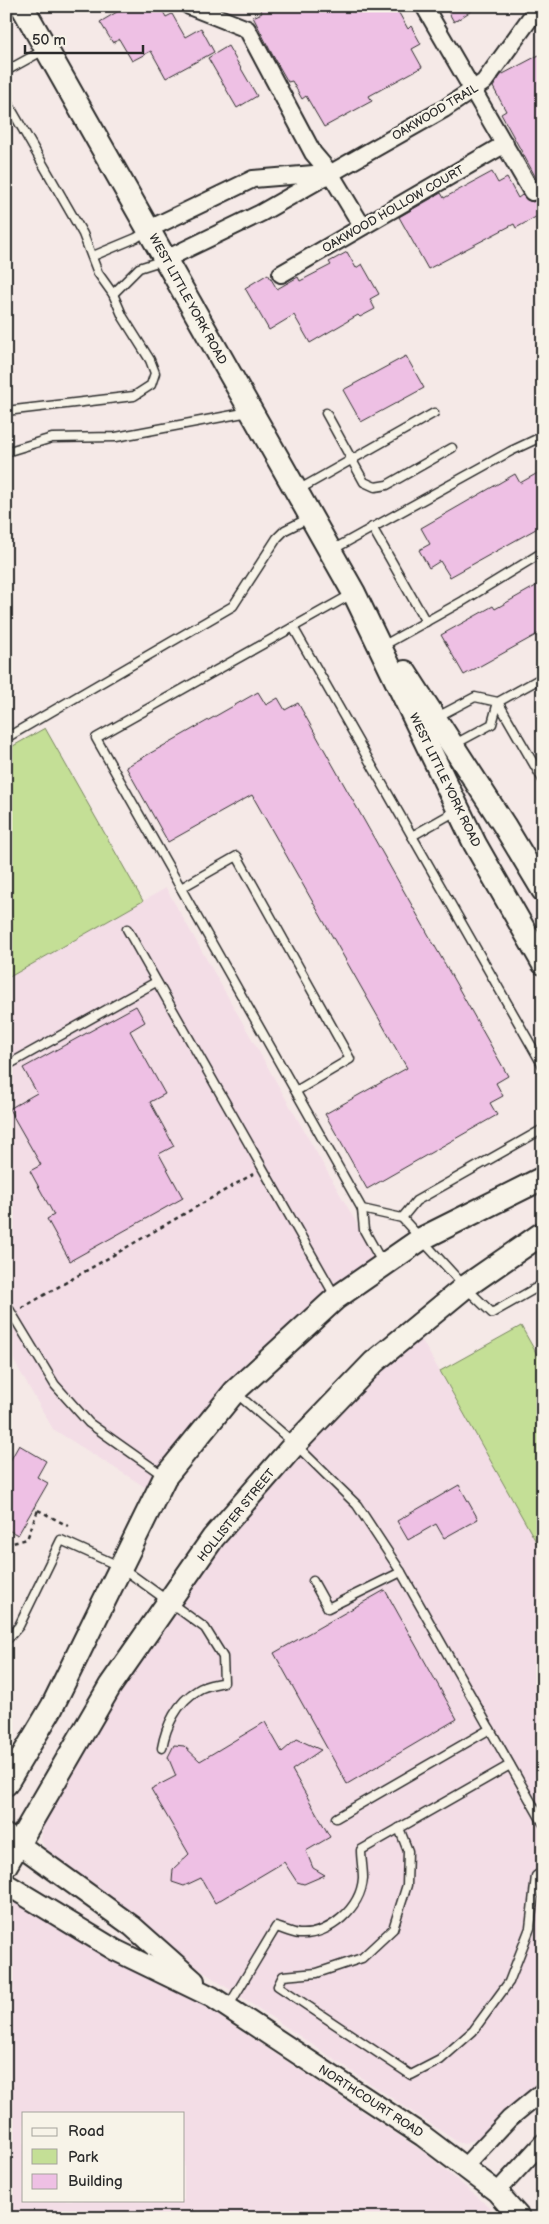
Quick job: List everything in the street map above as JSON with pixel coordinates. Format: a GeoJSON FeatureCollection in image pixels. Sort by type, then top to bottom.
{"type":"FeatureCollection","features":[{"type":"Feature","properties":{"kind":"main road","name":"WEST LITTLE YORK ROAD"},"geometry":{"type":"LineString","coordinates":[[22,6],[354,593],[453,745],[543,890]]}},
{"type":"Feature","properties":{"kind":"main road","name":"WEST LITTLE YORK ROAD"},"geometry":{"type":"LineString","coordinates":[[354,593],[475,844],[543,963]]}},
{"type":"Feature","properties":{"kind":"main road"},"geometry":{"type":"LineString","coordinates":[[6,1784],[52,1707],[165,1477],[234,1391],[336,1298],[383,1265],[421,1240],[543,1178]]}},
{"type":"Feature","properties":{"kind":"main road","name":"HOLLISTER STREET"},"geometry":{"type":"LineString","coordinates":[[6,1864],[13,1839],[110,1686],[214,1538],[295,1444],[374,1362],[465,1287],[543,1234]]}},
{"type":"Feature","properties":{"kind":"street"},"geometry":{"type":"LineString","coordinates":[[189,6],[246,29],[313,153],[330,173],[362,226]]}},
{"type":"Feature","properties":{"kind":"street"},"geometry":{"type":"LineString","coordinates":[[424,6],[532,192]]}},
{"type":"Feature","properties":{"kind":"street","name":"OAKWOOD TRAIL"},"geometry":{"type":"LineString","coordinates":[[166,259],[261,213],[484,82],[539,6]]}},
{"type":"Feature","properties":{"kind":"street","name":"OAKWOOD HOLLOW COURT"},"geometry":{"type":"LineString","coordinates":[[281,274],[505,144]]}},
{"type":"Feature","properties":{"kind":"street","name":"OAKWOOD TRAIL"},"geometry":{"type":"LineString","coordinates":[[149,229],[252,179],[330,173]]}},
{"type":"Feature","properties":{"kind":"street","name":"NORTHCOURT ROAD"},"geometry":{"type":"LineString","coordinates":[[13,1839],[132,1926],[220,2002]]}},
{"type":"Feature","properties":{"kind":"street","name":"NORTHCOURT ROAD"},"geometry":{"type":"LineString","coordinates":[[6,1884],[115,1950],[220,2002],[423,2136],[497,2192],[520,2218]]}},
{"type":"Feature","properties":{"kind":"street"},"geometry":{"type":"LineString","coordinates":[[464,2167],[509,2119],[543,2091]]}},
{"type":"Feature","properties":{"kind":"street"},"geometry":{"type":"LineString","coordinates":[[497,2192],[543,2142]]}},
{"type":"Feature","properties":{"kind":"lane"},"geometry":{"type":"LineString","coordinates":[[6,71],[46,49]]}},
{"type":"Feature","properties":{"kind":"lane"},"geometry":{"type":"LineString","coordinates":[[6,100],[83,234],[98,273],[113,294],[123,317],[150,360],[155,373],[151,385],[134,396],[6,411]]}},
{"type":"Feature","properties":{"kind":"lane"},"geometry":{"type":"LineString","coordinates":[[93,256],[136,238],[149,229]]}},
{"type":"Feature","properties":{"kind":"lane"},"geometry":{"type":"LineString","coordinates":[[113,294],[139,268],[166,259]]}},
{"type":"Feature","properties":{"kind":"lane"},"geometry":{"type":"LineString","coordinates":[[6,452],[52,438],[116,437],[251,411]]}},
{"type":"Feature","properties":{"kind":"lane"},"geometry":{"type":"LineString","coordinates":[[326,413],[364,482],[375,487],[386,485],[452,448]]}},
{"type":"Feature","properties":{"kind":"lane"},"geometry":{"type":"LineString","coordinates":[[296,491],[434,413]]}},
{"type":"Feature","properties":{"kind":"lane"},"geometry":{"type":"LineString","coordinates":[[330,551],[502,456],[543,436]]}},
{"type":"Feature","properties":{"kind":"lane"},"geometry":{"type":"LineString","coordinates":[[6,738],[233,606],[277,538],[285,530],[311,517]]}},
{"type":"Feature","properties":{"kind":"lane"},"geometry":{"type":"LineString","coordinates":[[372,527],[426,622]]}},
{"type":"Feature","properties":{"kind":"lane"},"geometry":{"type":"LineString","coordinates":[[386,644],[543,552]]}},
{"type":"Feature","properties":{"kind":"lane"},"geometry":{"type":"LineString","coordinates":[[354,593],[96,738],[362,1208],[364,1230],[383,1265]]}},
{"type":"Feature","properties":{"kind":"lane"},"geometry":{"type":"LineString","coordinates":[[293,627],[543,1066]]}},
{"type":"Feature","properties":{"kind":"lane"},"geometry":{"type":"LineString","coordinates":[[435,718],[476,697],[498,702],[543,677]]}},
{"type":"Feature","properties":{"kind":"lane"},"geometry":{"type":"LineString","coordinates":[[453,745],[492,724],[498,702]]}},
{"type":"Feature","properties":{"kind":"lane"},"geometry":{"type":"LineString","coordinates":[[498,702],[543,780]]}},
{"type":"Feature","properties":{"kind":"lane"},"geometry":{"type":"LineString","coordinates":[[412,836],[458,809]]}},
{"type":"Feature","properties":{"kind":"lane"},"geometry":{"type":"LineString","coordinates":[[181,888],[237,856],[350,1058],[296,1091]]}},
{"type":"Feature","properties":{"kind":"lane"},"geometry":{"type":"LineString","coordinates":[[127,929],[336,1298]]}},
{"type":"Feature","properties":{"kind":"lane"},"geometry":{"type":"LineString","coordinates":[[6,1066],[156,982]]}},
{"type":"Feature","properties":{"kind":"lane"},"geometry":{"type":"LineString","coordinates":[[402,1218],[416,1201],[543,1129]]}},
{"type":"Feature","properties":{"kind":"lane"},"geometry":{"type":"LineString","coordinates":[[362,1208],[402,1218],[465,1287],[492,1313],[543,1284]]}},
{"type":"Feature","properties":{"kind":"lane"},"geometry":{"type":"LineString","coordinates":[[6,1304],[55,1385],[89,1423],[165,1477]]}},
{"type":"Feature","properties":{"kind":"lane"},"geometry":{"type":"LineString","coordinates":[[234,1391],[295,1444],[357,1505],[401,1572],[543,1823]]}},
{"type":"Feature","properties":{"kind":"lane"},"geometry":{"type":"LineString","coordinates":[[6,1641],[19,1626],[61,1540],[121,1567],[205,1628],[223,1657],[224,1682],[198,1689],[176,1711],[166,1729],[162,1748]]}},
{"type":"Feature","properties":{"kind":"lane"},"geometry":{"type":"LineString","coordinates":[[313,1581],[328,1608],[401,1572]]}},
{"type":"Feature","properties":{"kind":"lane"},"geometry":{"type":"LineString","coordinates":[[336,1818],[490,1729]]}},
{"type":"Feature","properties":{"kind":"lane"},"geometry":{"type":"LineString","coordinates":[[220,2002],[276,1926],[299,1934],[320,1931],[338,1922],[355,1904],[363,1879],[361,1850],[510,1764]]}},
{"type":"Feature","properties":{"kind":"lane"},"geometry":{"type":"LineString","coordinates":[[399,1828],[408,1851],[407,1885],[393,1928],[362,1958],[317,1972],[282,1976],[278,1986],[411,2075],[440,2060],[472,2031],[510,1982],[530,1928],[536,1876],[543,1871]]}},
{"type":"Feature","properties":{"kind":"path"},"geometry":{"type":"LineString","coordinates":[[12,1313],[262,1168]]}},
{"type":"Feature","properties":{"kind":"path"},"geometry":{"type":"LineString","coordinates":[[34,1508],[68,1526]]}},
{"type":"Feature","properties":{"kind":"path"},"geometry":{"type":"LineString","coordinates":[[6,1545],[27,1539],[38,1510]]}},
{"type":"Feature","properties":{"kind":"shaded area"},"geometry":{"type":"Polygon","coordinates":[[[166,888],[373,1252],[373,1257],[371,1262],[315,1302],[248,1360],[184,1443],[145,1487],[53,1429],[6,1347],[6,979],[166,888]]]}},
{"type":"Feature","properties":{"kind":"shaded area"},"geometry":{"type":"Polygon","coordinates":[[[420,1337],[543,1554],[543,2084],[479,2138],[465,2143],[456,2141],[192,1964],[126,1908],[47,1852],[41,1840],[43,1825],[143,1655],[216,1547],[284,1469],[369,1382],[420,1337]]]}},
{"type":"Feature","properties":{"kind":"shaded area"},"geometry":{"type":"Polygon","coordinates":[[[6,1900],[21,1903],[190,1997],[425,2153],[488,2206],[498,2218],[6,2218],[6,1900]]]}},
{"type":"Feature","properties":{"kind":"green space"},"geometry":{"type":"Polygon","coordinates":[[[45,728],[143,901],[6,979],[6,750],[45,728]]]}},
{"type":"Feature","properties":{"kind":"green space"},"geometry":{"type":"Polygon","coordinates":[[[521,1326],[543,1365],[543,1554],[440,1371],[521,1326]]]}},
{"type":"Feature","properties":{"kind":"building"},"geometry":{"type":"Polygon","coordinates":[[[127,6],[160,6],[166,17],[172,14],[185,37],[201,28],[214,52],[166,78],[151,51],[132,61],[119,39],[113,43],[100,22],[127,6]]]}},
{"type":"Feature","properties":{"kind":"building"},"geometry":{"type":"Polygon","coordinates":[[[258,6],[395,6],[408,29],[411,26],[421,44],[412,49],[422,67],[369,96],[372,101],[324,127],[306,96],[302,99],[292,81],[288,82],[272,54],[253,17],[262,13],[258,6]]]}},
{"type":"Feature","properties":{"kind":"building"},"geometry":{"type":"Polygon","coordinates":[[[445,6],[479,6],[454,22],[445,6]]]}},
{"type":"Feature","properties":{"kind":"building"},"geometry":{"type":"Polygon","coordinates":[[[228,46],[257,96],[237,108],[208,58],[228,46]]]}},
{"type":"Feature","properties":{"kind":"building"},"geometry":{"type":"Polygon","coordinates":[[[539,55],[543,61],[543,213],[516,228],[514,224],[428,269],[399,217],[441,193],[444,198],[492,172],[498,183],[507,178],[518,198],[522,195],[527,200],[533,202],[541,197],[540,185],[501,114],[506,111],[493,87],[501,75],[539,55]]]}},
{"type":"Feature","properties":{"kind":"building"},"geometry":{"type":"Polygon","coordinates":[[[347,252],[356,268],[362,264],[379,294],[370,299],[375,309],[360,317],[358,315],[310,343],[294,315],[269,330],[245,288],[268,274],[277,289],[298,277],[300,281],[331,265],[329,262],[347,252]]]}},
{"type":"Feature","properties":{"kind":"building"},"geometry":{"type":"Polygon","coordinates":[[[406,356],[424,388],[361,422],[343,390],[406,356]]]}},
{"type":"Feature","properties":{"kind":"building"},"geometry":{"type":"Polygon","coordinates":[[[543,470],[543,511],[538,514],[543,525],[450,577],[440,561],[429,568],[419,550],[430,544],[421,528],[515,474],[520,483],[543,470]]]}},
{"type":"Feature","properties":{"kind":"building"},"geometry":{"type":"Polygon","coordinates":[[[543,582],[543,631],[464,675],[441,635],[493,606],[495,609],[543,582]]]}},
{"type":"Feature","properties":{"kind":"building"},"geometry":{"type":"Polygon","coordinates":[[[258,692],[266,705],[278,698],[285,710],[298,703],[508,1076],[496,1083],[503,1096],[490,1103],[497,1115],[367,1189],[325,1114],[407,1068],[252,795],[168,842],[126,767],[258,692]]]}},
{"type":"Feature","properties":{"kind":"building"},"geometry":{"type":"Polygon","coordinates":[[[136,1006],[145,1022],[130,1031],[165,1094],[150,1102],[174,1146],[159,1154],[183,1198],[70,1261],[47,1219],[54,1215],[30,1171],[41,1165],[9,1109],[37,1093],[23,1068],[136,1006]]]}},
{"type":"Feature","properties":{"kind":"building"},"geometry":{"type":"Polygon","coordinates":[[[19,1445],[46,1461],[37,1477],[48,1483],[18,1535],[6,1529],[6,1468],[19,1445]]]}},
{"type":"Feature","properties":{"kind":"building"},"geometry":{"type":"Polygon","coordinates":[[[459,1485],[478,1519],[444,1538],[436,1524],[408,1540],[397,1521],[459,1485]]]}},
{"type":"Feature","properties":{"kind":"building"},"geometry":{"type":"Polygon","coordinates":[[[385,1590],[457,1719],[347,1784],[274,1653],[385,1590]]]}},
{"type":"Feature","properties":{"kind":"building"},"geometry":{"type":"Polygon","coordinates":[[[265,1722],[282,1752],[297,1739],[321,1750],[292,1770],[330,1837],[306,1851],[313,1868],[325,1875],[304,1884],[297,1882],[284,1862],[215,1903],[201,1878],[184,1886],[172,1882],[173,1869],[189,1854],[151,1789],[176,1776],[168,1757],[174,1745],[184,1746],[200,1761],[265,1722]]]}}]}
